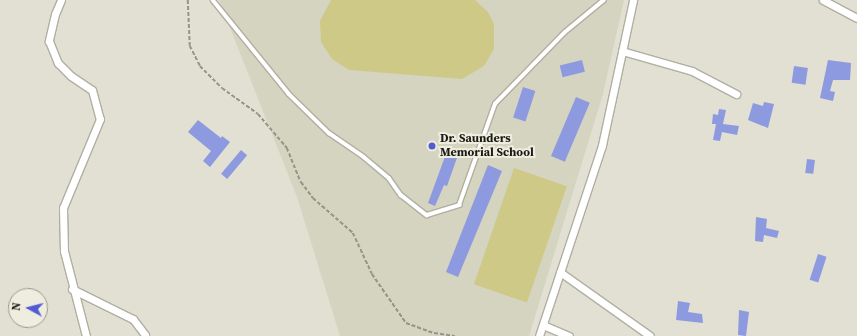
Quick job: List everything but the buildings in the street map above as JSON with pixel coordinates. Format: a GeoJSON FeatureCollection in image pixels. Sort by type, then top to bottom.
{"type":"FeatureCollection","features":[{"type":"Feature","properties":{"kind":"street"},"geometry":{"type":"LineString","coordinates":[[61,0],[55,14],[49,41],[58,63],[71,76],[92,90],[100,119],[62,208],[64,251],[72,289],[86,336]]}},
{"type":"Feature","properties":{"kind":"street"},"geometry":{"type":"LineString","coordinates":[[539,336],[602,145],[633,0]]}},
{"type":"Feature","properties":{"kind":"street"},"geometry":{"type":"LineString","coordinates":[[823,0],[857,18]]}},
{"type":"Feature","properties":{"kind":"street"},"geometry":{"type":"LineString","coordinates":[[622,51],[692,71],[736,94]]}},
{"type":"Feature","properties":{"kind":"street"},"geometry":{"type":"LineString","coordinates":[[560,272],[650,336]]}},
{"type":"Feature","properties":{"kind":"street"},"geometry":{"type":"LineString","coordinates":[[72,289],[133,319],[145,335]]}},
{"type":"Feature","properties":{"kind":"street"},"geometry":{"type":"LineString","coordinates":[[543,325],[569,336]]}},
{"type":"Feature","properties":{"kind":"lane"},"geometry":{"type":"LineString","coordinates":[[213,0],[289,94],[329,133],[364,157],[388,178],[401,195],[427,215],[459,205],[495,104],[565,32],[604,0]]}},
{"type":"Feature","properties":{"kind":"path"},"geometry":{"type":"LineString","coordinates":[[188,0],[190,46],[200,66],[222,88],[258,114],[287,148],[301,182],[313,198],[353,233],[372,274],[406,323],[434,333],[455,336]]}},
{"type":"Feature","properties":{"kind":"shaded area","name":"Dr. Saunders Memorial School"},"geometry":{"type":"Polygon","coordinates":[[[219,0],[624,0],[603,94],[529,336],[340,336],[297,197],[219,0]]]}},
{"type":"Feature","properties":{"kind":"shaded area"},"geometry":{"type":"Polygon","coordinates":[[[331,0],[475,0],[488,12],[494,24],[494,49],[484,66],[462,79],[349,70],[332,59],[321,42],[320,21],[331,0]]]}},
{"type":"Feature","properties":{"kind":"shaded area"},"geometry":{"type":"Polygon","coordinates":[[[514,168],[567,186],[527,303],[474,284],[514,168]]]}},
{"type":"Feature","properties":{"kind":"place","name":"Dr. Saunders Memorial School"},"geometry":{"type":"Point","coordinates":[432,146]}}]}
